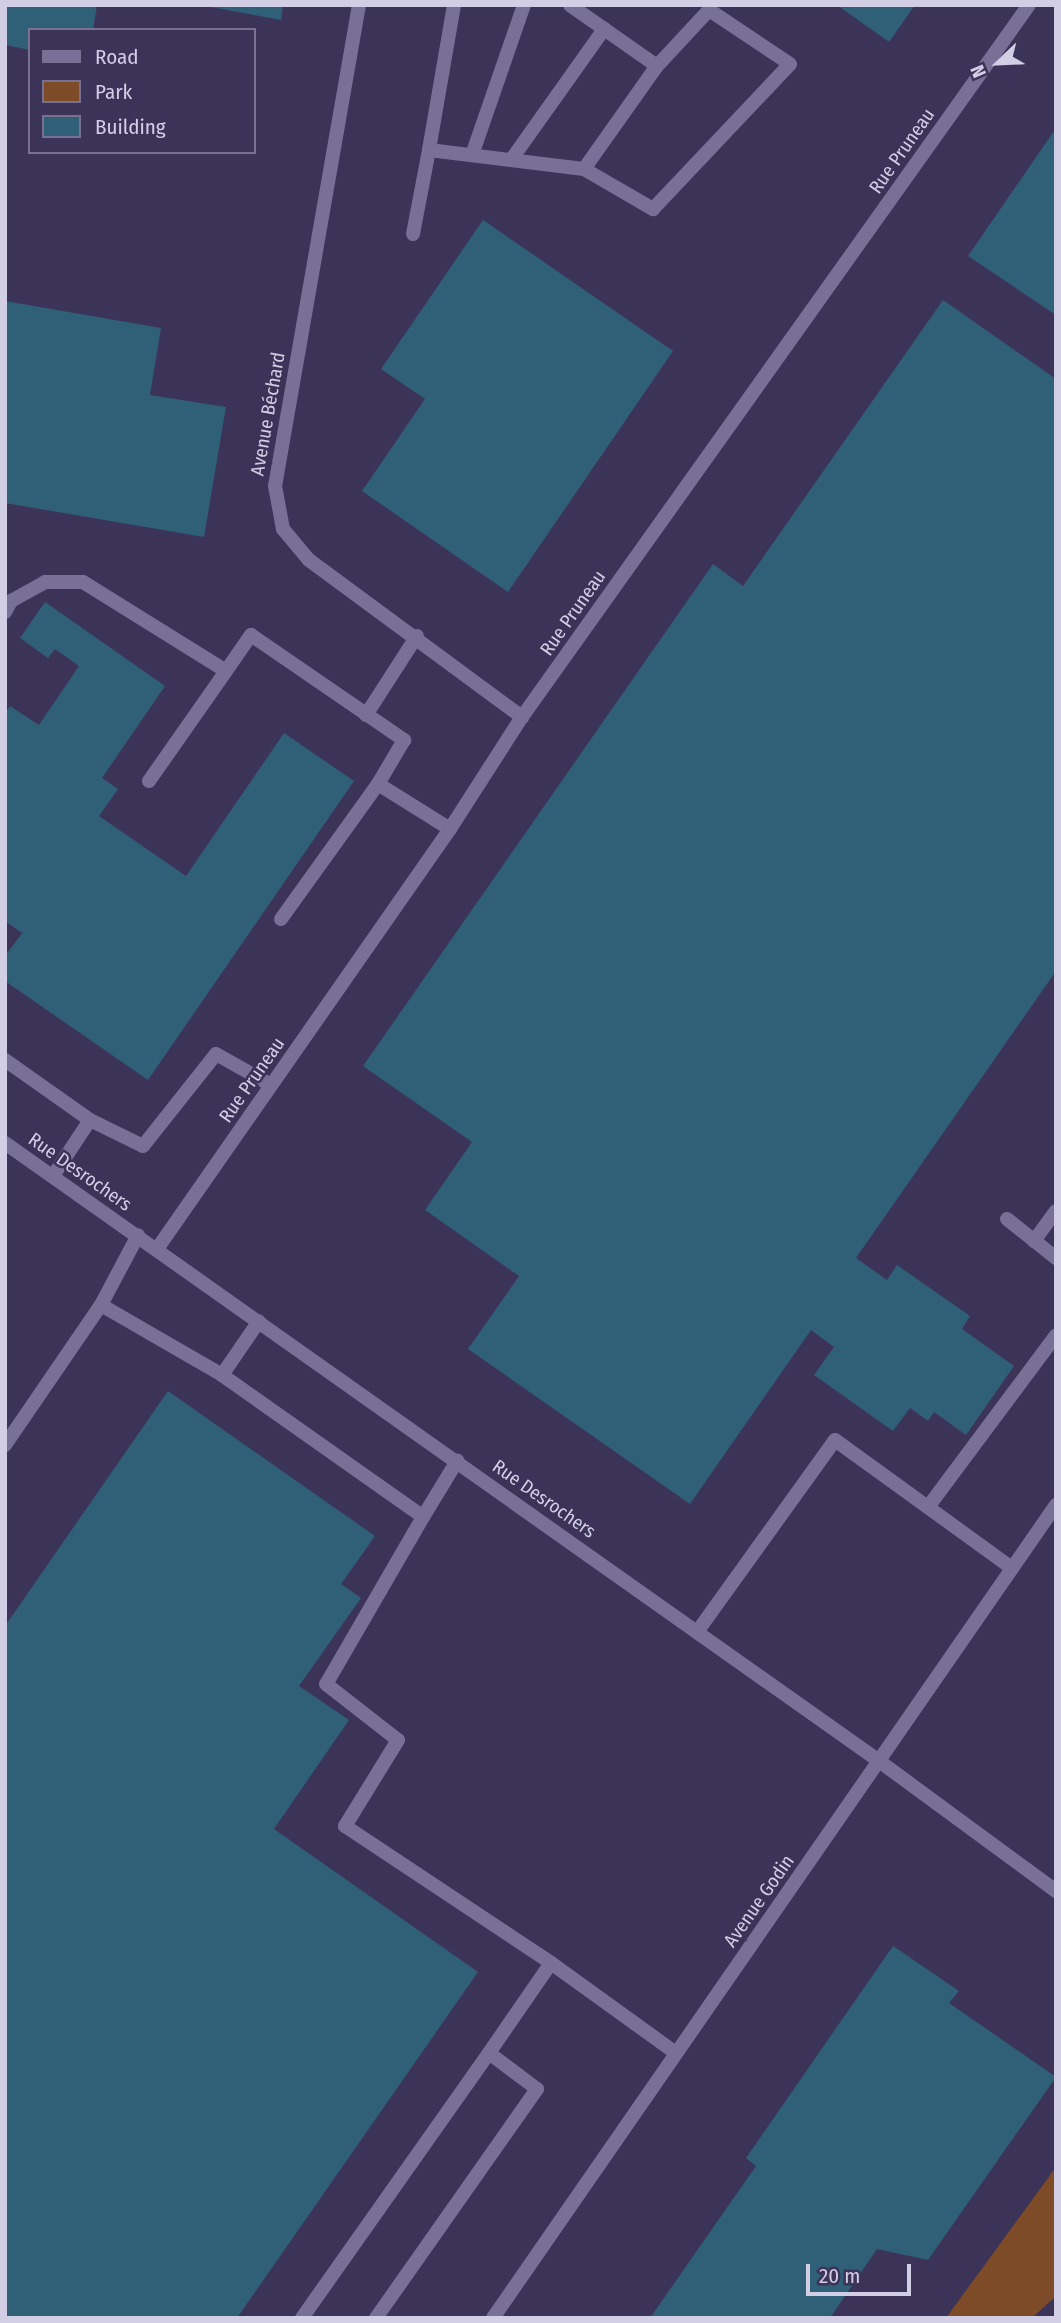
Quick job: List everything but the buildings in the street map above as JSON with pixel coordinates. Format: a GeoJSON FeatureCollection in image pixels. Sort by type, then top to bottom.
{"type":"FeatureCollection","features":[{"type":"Feature","properties":{"kind":"street","name":"Avenue Béchard"},"geometry":{"type":"LineString","coordinates":[[359,5],[275,486],[283,529],[309,560],[417,636],[522,717]]}},
{"type":"Feature","properties":{"kind":"street"},"geometry":{"type":"LineString","coordinates":[[412,234],[454,5]]}},
{"type":"Feature","properties":{"kind":"street"},"geometry":{"type":"LineString","coordinates":[[472,155],[524,5]]}},
{"type":"Feature","properties":{"kind":"street"},"geometry":{"type":"LineString","coordinates":[[570,5],[657,66]]}},
{"type":"Feature","properties":{"kind":"street","name":"Rue Pruneau"},"geometry":{"type":"LineString","coordinates":[[157,1249],[450,829],[522,717],[1029,5]]}},
{"type":"Feature","properties":{"kind":"street"},"geometry":{"type":"LineString","coordinates":[[429,150],[584,169],[653,209],[790,64],[711,8],[657,66],[584,169]]}},
{"type":"Feature","properties":{"kind":"street"},"geometry":{"type":"LineString","coordinates":[[511,160],[604,29]]}},
{"type":"Feature","properties":{"kind":"street"},"geometry":{"type":"LineString","coordinates":[[5,612],[11,601],[45,582],[83,582],[226,671]]}},
{"type":"Feature","properties":{"kind":"street"},"geometry":{"type":"LineString","coordinates":[[149,781],[251,635],[404,740],[378,784],[281,919]]}},
{"type":"Feature","properties":{"kind":"street"},"geometry":{"type":"LineString","coordinates":[[366,715],[417,636]]}},
{"type":"Feature","properties":{"kind":"street"},"geometry":{"type":"LineString","coordinates":[[378,784],[450,829]]}},
{"type":"Feature","properties":{"kind":"street"},"geometry":{"type":"LineString","coordinates":[[5,1060],[90,1120],[143,1146],[216,1054],[271,1085]]}},
{"type":"Feature","properties":{"kind":"street"},"geometry":{"type":"LineString","coordinates":[[53,1176],[90,1120]]}},
{"type":"Feature","properties":{"kind":"street","name":"Rue Desrochers"},"geometry":{"type":"LineString","coordinates":[[5,1143],[879,1761],[1056,1891]]}},
{"type":"Feature","properties":{"kind":"street"},"geometry":{"type":"LineString","coordinates":[[1034,1241],[1056,1211]]}},
{"type":"Feature","properties":{"kind":"street"},"geometry":{"type":"LineString","coordinates":[[1007,1219],[1056,1258]]}},
{"type":"Feature","properties":{"kind":"street"},"geometry":{"type":"LineString","coordinates":[[5,1446],[101,1305],[138,1236]]}},
{"type":"Feature","properties":{"kind":"street"},"geometry":{"type":"LineString","coordinates":[[101,1305],[222,1375],[423,1517]]}},
{"type":"Feature","properties":{"kind":"street"},"geometry":{"type":"LineString","coordinates":[[222,1375],[259,1321]]}},
{"type":"Feature","properties":{"kind":"street"},"geometry":{"type":"LineString","coordinates":[[928,1507],[1056,1335]]}},
{"type":"Feature","properties":{"kind":"street"},"geometry":{"type":"LineString","coordinates":[[697,1632],[835,1440],[1012,1568]]}},
{"type":"Feature","properties":{"kind":"street"},"geometry":{"type":"LineString","coordinates":[[457,1461],[326,1684],[398,1740],[345,1826],[551,1963],[677,2053]]}},
{"type":"Feature","properties":{"kind":"street","name":"Avenue Godin"},"geometry":{"type":"LineString","coordinates":[[493,2318],[1056,1506]]}},
{"type":"Feature","properties":{"kind":"street"},"geometry":{"type":"LineString","coordinates":[[302,2318],[551,1963]]}},
{"type":"Feature","properties":{"kind":"street"},"geometry":{"type":"LineString","coordinates":[[376,2318],[537,2089],[489,2053]]}},
{"type":"Feature","properties":{"kind":"green space"},"geometry":{"type":"Polygon","coordinates":[[[1056,2167],[1056,2296],[1032,2318],[946,2318],[1056,2167]]]}}]}
